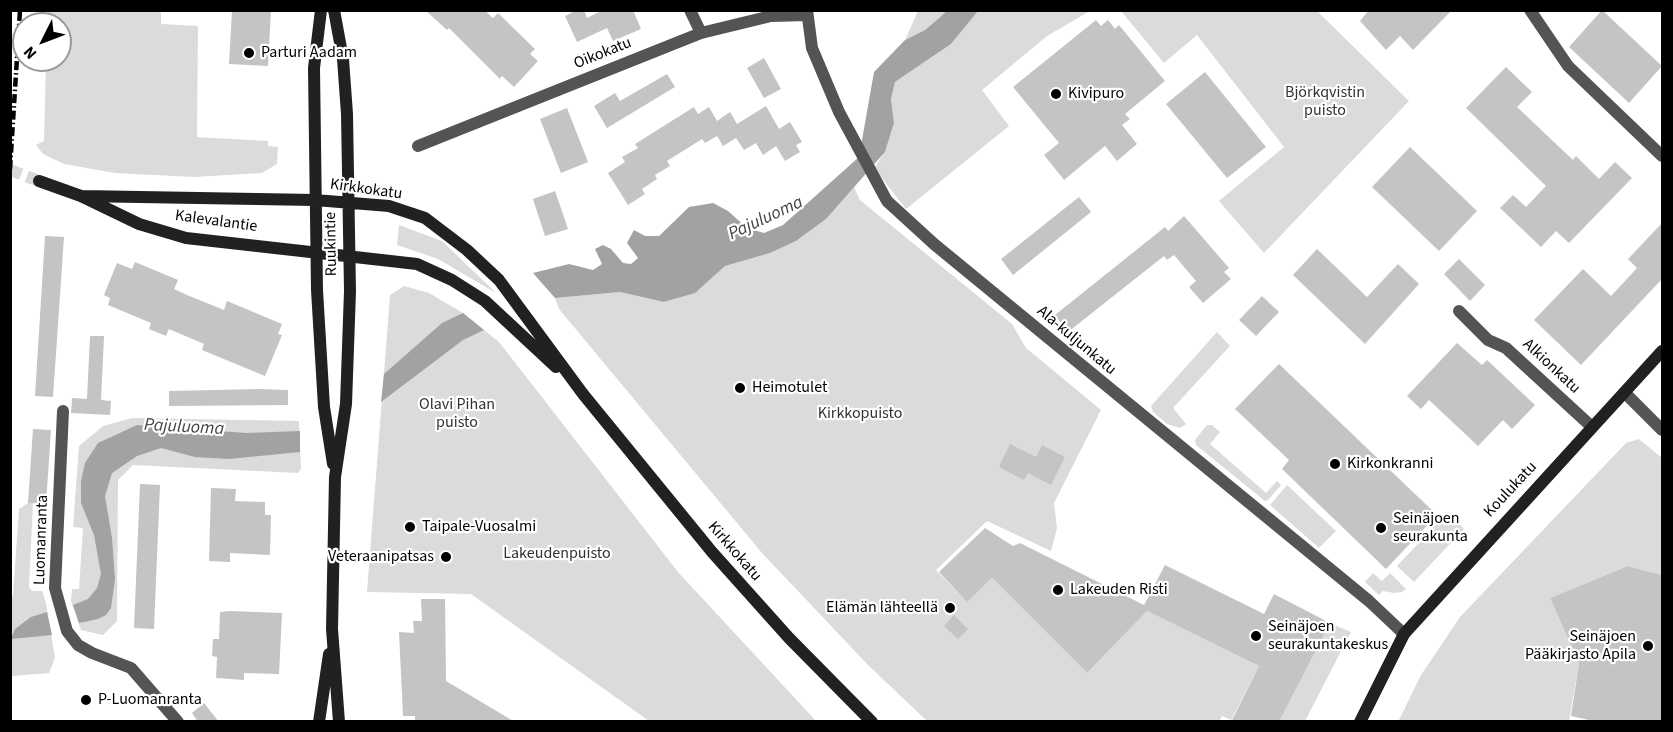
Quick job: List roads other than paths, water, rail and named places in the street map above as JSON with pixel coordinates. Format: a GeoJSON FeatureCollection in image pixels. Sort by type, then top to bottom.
{"type":"FeatureCollection","features":[{"type":"Feature","properties":{"kind":"main road","name":"Ruukintie"},"geometry":{"type":"LineString","coordinates":[[321,10],[314,68],[315,200],[324,407],[335,477]]}},
{"type":"Feature","properties":{"kind":"main road","name":"Ruukintie"},"geometry":{"type":"LineString","coordinates":[[334,10],[344,81],[349,257],[346,404],[335,477],[332,629],[339,722]]}},
{"type":"Feature","properties":{"kind":"main road","name":"Kalevalantie"},"geometry":{"type":"LineString","coordinates":[[39,181],[81,196],[139,225],[186,238],[317,252]]}},
{"type":"Feature","properties":{"kind":"main road","name":"Kalevalantie"},"geometry":{"type":"LineString","coordinates":[[81,196],[315,200]]}},
{"type":"Feature","properties":{"kind":"main road","name":"Kirkkokatu"},"geometry":{"type":"LineString","coordinates":[[315,200],[389,206],[425,218],[467,250],[499,280],[583,394],[712,552],[789,638],[872,722]]}},
{"type":"Feature","properties":{"kind":"main road","name":"Kirkkokatu"},"geometry":{"type":"LineString","coordinates":[[317,252],[417,264],[452,280],[485,301],[522,332],[583,394]]}},
{"type":"Feature","properties":{"kind":"main road","name":"Koulukatu"},"geometry":{"type":"LineString","coordinates":[[1360,722],[1404,634],[1662,351]]}},
{"type":"Feature","properties":{"kind":"main road","name":"Ruukintie"},"geometry":{"type":"LineString","coordinates":[[319,722],[332,629]]}},
{"type":"Feature","properties":{"kind":"street"},"geometry":{"type":"LineString","coordinates":[[690,10],[701,33]]}},
{"type":"Feature","properties":{"kind":"street"},"geometry":{"type":"LineString","coordinates":[[1530,10],[1568,66],[1662,156]]}},
{"type":"Feature","properties":{"kind":"street","name":"Oikokatu"},"geometry":{"type":"LineString","coordinates":[[418,146],[701,33],[771,16],[807,13]]}},
{"type":"Feature","properties":{"kind":"street","name":"Ala-kuljunkatu"},"geometry":{"type":"LineString","coordinates":[[807,13],[812,48],[838,112],[887,201],[934,244],[1369,601],[1404,634]]}},
{"type":"Feature","properties":{"kind":"street","name":"Alkionkatu"},"geometry":{"type":"LineString","coordinates":[[1459,311],[1488,340],[1506,348],[1592,427]]}},
{"type":"Feature","properties":{"kind":"street"},"geometry":{"type":"LineString","coordinates":[[1625,393],[1662,429]]}},
{"type":"Feature","properties":{"kind":"street","name":"Luomanranta"},"geometry":{"type":"LineString","coordinates":[[63,411],[55,588],[68,631],[78,645],[131,668],[178,722]]}},
{"type":"Feature","properties":{"kind":"tunnel"},"geometry":{"type":"LineString","coordinates":[[10,170],[39,181]]}},
{"type":"Feature","properties":{"kind":"railway"},"geometry":{"type":"LineString","coordinates":[[10,169],[20,10]]}},
{"type":"Feature","properties":{"kind":"place","name":"Parturi Aadam"},"geometry":{"type":"Point","coordinates":[249,53]}},
{"type":"Feature","properties":{"kind":"place","name":"Kivipuro"},"geometry":{"type":"Point","coordinates":[1056,94]}},
{"type":"Feature","properties":{"kind":"place","name":"Heimotulet"},"geometry":{"type":"Point","coordinates":[740,388]}},
{"type":"Feature","properties":{"kind":"place","name":"Kirkonkranni"},"geometry":{"type":"Point","coordinates":[1335,464]}},
{"type":"Feature","properties":{"kind":"place","name":"Taipale-Vuosalmi"},"geometry":{"type":"Point","coordinates":[410,527]}},
{"type":"Feature","properties":{"kind":"place","name":"Seinäjoen seurakunta"},"geometry":{"type":"Point","coordinates":[1381,528]}},
{"type":"Feature","properties":{"kind":"place","name":"Veteraanipatsas"},"geometry":{"type":"Point","coordinates":[446,557]}},
{"type":"Feature","properties":{"kind":"place","name":"Lakeuden Risti"},"geometry":{"type":"Point","coordinates":[1058,590]}},
{"type":"Feature","properties":{"kind":"place","name":"Elämän lähteellä"},"geometry":{"type":"Point","coordinates":[950,608]}},
{"type":"Feature","properties":{"kind":"place","name":"Seinäjoen seurakuntakeskus"},"geometry":{"type":"Point","coordinates":[1256,636]}},
{"type":"Feature","properties":{"kind":"place","name":"Seinäjoen Pääkirjasto Apila"},"geometry":{"type":"Point","coordinates":[1648,646]}},
{"type":"Feature","properties":{"kind":"place","name":"P-Luomanranta"},"geometry":{"type":"Point","coordinates":[86,700]}},
{"type":"Feature","properties":{"kind":"park label","name":"Björkqvistin puisto"},"geometry":{"type":"Point","coordinates":[1325,102]}},
{"type":"Feature","properties":{"kind":"park label","name":"Olavi Pihan puisto"},"geometry":{"type":"Point","coordinates":[457,414]}},
{"type":"Feature","properties":{"kind":"park label","name":"Kirkkopuisto"},"geometry":{"type":"Point","coordinates":[860,414]}},
{"type":"Feature","properties":{"kind":"park label","name":"Lakeudenpuisto"},"geometry":{"type":"Point","coordinates":[557,554]}},
{"type":"Feature","properties":{"kind":"water label","name":"Pajuluoma"},"geometry":{"type":"Point","coordinates":[766,219]}},
{"type":"Feature","properties":{"kind":"water label","name":"Pajuluoma"},"geometry":{"type":"Point","coordinates":[184,428]}}]}
